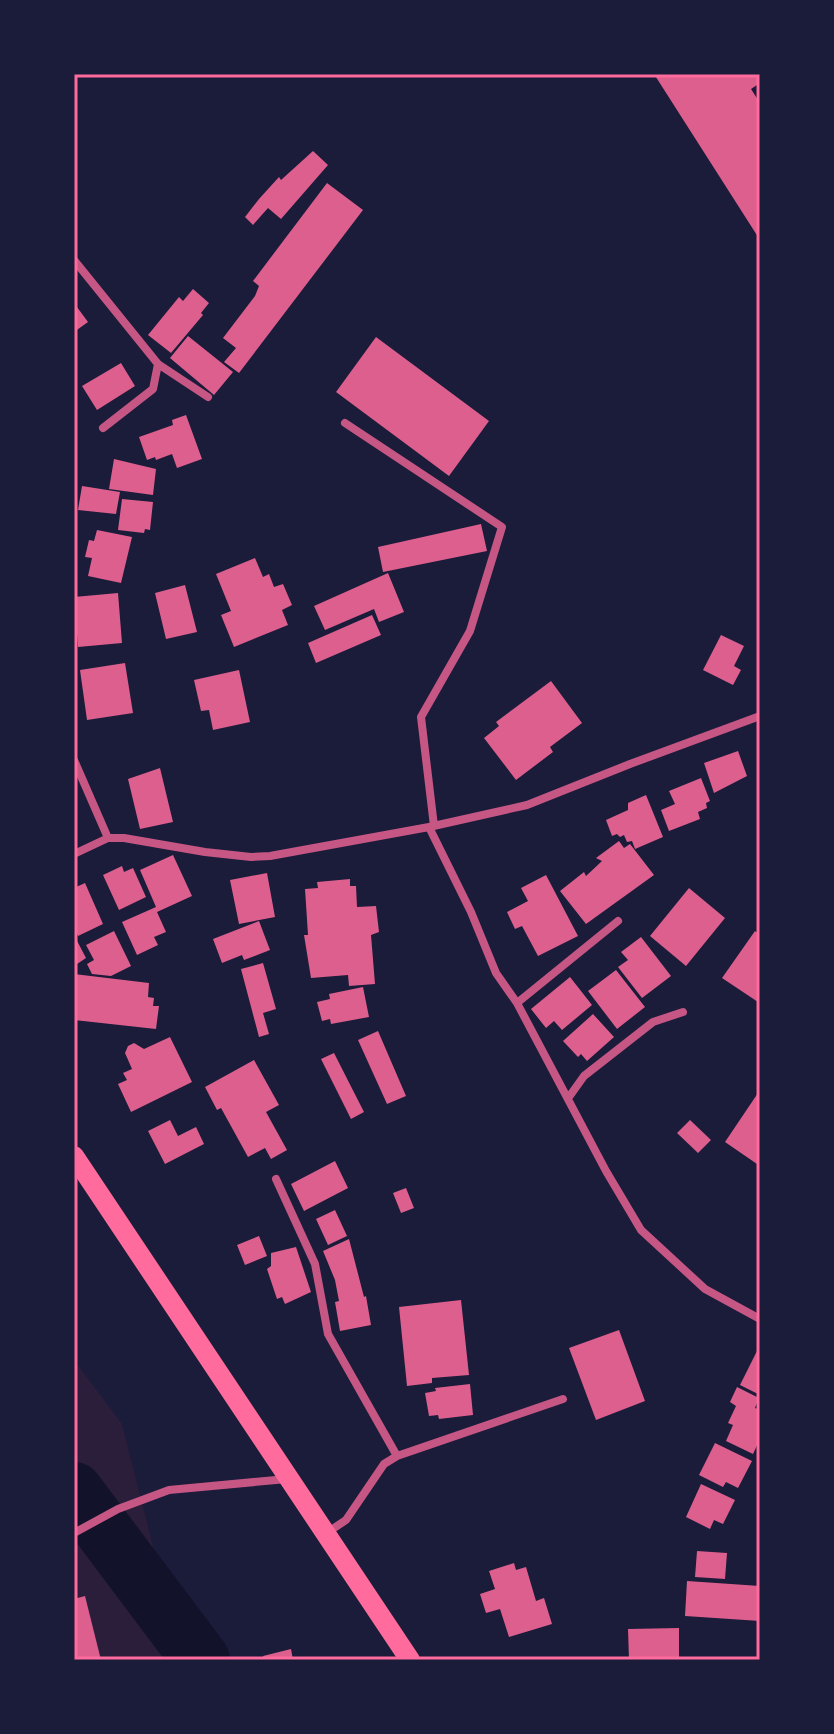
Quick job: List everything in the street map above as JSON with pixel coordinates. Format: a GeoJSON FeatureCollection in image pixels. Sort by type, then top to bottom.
{"type":"FeatureCollection","features":[{"type":"Feature","properties":{"kind":"main road"},"geometry":{"type":"LineString","coordinates":[[74,1156],[410,1660]]}},
{"type":"Feature","properties":{"kind":"street"},"geometry":{"type":"LineString","coordinates":[[74,260],[158,364],[208,397]]}},
{"type":"Feature","properties":{"kind":"street"},"geometry":{"type":"LineString","coordinates":[[103,428],[153,389],[158,364]]}},
{"type":"Feature","properties":{"kind":"street"},"geometry":{"type":"LineString","coordinates":[[345,423],[502,527],[470,631],[421,717],[431,826],[496,973],[517,1003],[606,1171],[641,1230],[705,1289],[760,1319]]}},
{"type":"Feature","properties":{"kind":"street"},"geometry":{"type":"LineString","coordinates":[[74,854],[108,838],[124,838],[233,856],[270,856],[431,826],[527,805],[760,716]]}},
{"type":"Feature","properties":{"kind":"street"},"geometry":{"type":"LineString","coordinates":[[74,760],[108,838]]}},
{"type":"Feature","properties":{"kind":"street"},"geometry":{"type":"LineString","coordinates":[[517,1003],[618,921]]}},
{"type":"Feature","properties":{"kind":"street"},"geometry":{"type":"LineString","coordinates":[[569,1097],[584,1076],[653,1022],[683,1012]]}},
{"type":"Feature","properties":{"kind":"street"},"geometry":{"type":"LineString","coordinates":[[276,1179],[315,1264],[328,1334],[397,1456]]}},
{"type":"Feature","properties":{"kind":"street"},"geometry":{"type":"LineString","coordinates":[[325,1534],[346,1520],[384,1464],[397,1456],[563,1399]]}},
{"type":"Feature","properties":{"kind":"street"},"geometry":{"type":"LineString","coordinates":[[74,1533],[118,1509],[169,1490],[288,1479]]}},
{"type":"Feature","properties":{"kind":"shaded area"},"geometry":{"type":"Polygon","coordinates":[[[74,1360],[122,1424],[182,1660],[87,1660],[74,1621],[74,1360]]]}},
{"type":"Feature","properties":{"kind":"building"},"geometry":{"type":"Polygon","coordinates":[[[654,74],[760,74],[760,83],[751,89],[760,103],[760,240],[654,74]]]}},
{"type":"Feature","properties":{"kind":"building"},"geometry":{"type":"Polygon","coordinates":[[[313,151],[328,165],[281,219],[268,208],[253,225],[245,217],[259,199],[279,177],[281,180],[313,151]]]}},
{"type":"Feature","properties":{"kind":"building"},"geometry":{"type":"Polygon","coordinates":[[[327,183],[363,210],[239,373],[224,362],[236,348],[223,338],[255,296],[259,286],[253,281],[327,183]]]}},
{"type":"Feature","properties":{"kind":"building"},"geometry":{"type":"Polygon","coordinates":[[[193,289],[209,303],[201,313],[203,315],[171,353],[148,335],[179,297],[183,301],[193,289]]]}},
{"type":"Feature","properties":{"kind":"building"},"geometry":{"type":"Polygon","coordinates":[[[74,303],[88,322],[74,332],[74,303]]]}},
{"type":"Feature","properties":{"kind":"building"},"geometry":{"type":"Polygon","coordinates":[[[188,336],[233,372],[214,395],[170,358],[188,336]]]}},
{"type":"Feature","properties":{"kind":"building"},"geometry":{"type":"Polygon","coordinates":[[[376,337],[489,421],[449,476],[336,392],[376,337]]]}},
{"type":"Feature","properties":{"kind":"building"},"geometry":{"type":"Polygon","coordinates":[[[121,363],[135,386],[97,410],[82,386],[121,363]]]}},
{"type":"Feature","properties":{"kind":"building"},"geometry":{"type":"Polygon","coordinates":[[[186,415],[202,459],[177,468],[172,454],[147,460],[139,437],[173,425],[172,420],[186,415]]]}},
{"type":"Feature","properties":{"kind":"building"},"geometry":{"type":"Polygon","coordinates":[[[114,459],[156,469],[153,495],[109,489],[114,459]]]}},
{"type":"Feature","properties":{"kind":"building"},"geometry":{"type":"Polygon","coordinates":[[[82,486],[120,492],[116,514],[78,510],[82,486]]]}},
{"type":"Feature","properties":{"kind":"building"},"geometry":{"type":"Polygon","coordinates":[[[122,499],[153,502],[150,530],[145,529],[144,533],[118,530],[122,499]]]}},
{"type":"Feature","properties":{"kind":"building"},"geometry":{"type":"Polygon","coordinates":[[[481,524],[487,551],[383,572],[378,547],[481,524]]]}},
{"type":"Feature","properties":{"kind":"building"},"geometry":{"type":"Polygon","coordinates":[[[97,530],[132,537],[121,583],[88,576],[92,558],[85,557],[89,540],[94,541],[97,530]]]}},
{"type":"Feature","properties":{"kind":"building"},"geometry":{"type":"Polygon","coordinates":[[[255,558],[263,577],[269,574],[274,587],[283,584],[292,605],[282,610],[288,625],[234,647],[221,615],[231,611],[216,574],[255,558]]]}},
{"type":"Feature","properties":{"kind":"building"},"geometry":{"type":"Polygon","coordinates":[[[388,573],[404,612],[379,622],[374,609],[325,630],[314,606],[388,573]]]}},
{"type":"Feature","properties":{"kind":"building"},"geometry":{"type":"Polygon","coordinates":[[[185,585],[197,632],[166,639],[155,593],[185,585]]]}},
{"type":"Feature","properties":{"kind":"building"},"geometry":{"type":"Polygon","coordinates":[[[118,593],[122,643],[78,647],[74,597],[118,593]]]}},
{"type":"Feature","properties":{"kind":"building"},"geometry":{"type":"Polygon","coordinates":[[[372,615],[381,635],[316,663],[308,643],[372,615]]]}},
{"type":"Feature","properties":{"kind":"building"},"geometry":{"type":"Polygon","coordinates":[[[721,635],[744,646],[734,666],[741,670],[733,685],[703,670],[721,635]]]}},
{"type":"Feature","properties":{"kind":"building"},"geometry":{"type":"Polygon","coordinates":[[[125,663],[133,713],[87,720],[80,670],[125,663]]]}},
{"type":"Feature","properties":{"kind":"building"},"geometry":{"type":"Polygon","coordinates":[[[239,670],[250,722],[213,730],[209,710],[201,711],[194,680],[239,670]]]}},
{"type":"Feature","properties":{"kind":"building"},"geometry":{"type":"Polygon","coordinates":[[[551,681],[582,723],[550,747],[553,752],[516,780],[484,738],[499,726],[496,722],[551,681]]]}},
{"type":"Feature","properties":{"kind":"building"},"geometry":{"type":"Polygon","coordinates":[[[738,751],[747,776],[714,793],[704,763],[738,751]]]}},
{"type":"Feature","properties":{"kind":"building"},"geometry":{"type":"Polygon","coordinates":[[[160,768],[173,822],[140,829],[128,779],[160,768]]]}},
{"type":"Feature","properties":{"kind":"building"},"geometry":{"type":"Polygon","coordinates":[[[701,778],[710,801],[706,803],[707,808],[698,812],[700,819],[669,831],[661,810],[675,804],[669,791],[701,778]]]}},
{"type":"Feature","properties":{"kind":"building"},"geometry":{"type":"Polygon","coordinates":[[[646,795],[663,837],[635,849],[632,841],[627,842],[624,835],[612,836],[606,820],[628,810],[628,803],[646,795]]]}},
{"type":"Feature","properties":{"kind":"building"},"geometry":{"type":"Polygon","coordinates":[[[619,841],[624,848],[630,844],[654,875],[586,924],[560,891],[584,872],[586,876],[602,861],[596,858],[619,841]]]}},
{"type":"Feature","properties":{"kind":"building"},"geometry":{"type":"Polygon","coordinates":[[[173,855],[192,896],[157,912],[166,932],[154,937],[158,945],[137,955],[122,922],[156,907],[140,870],[173,855]]]}},
{"type":"Feature","properties":{"kind":"building"},"geometry":{"type":"Polygon","coordinates":[[[122,866],[124,872],[133,868],[146,897],[119,910],[103,875],[122,866]]]}},
{"type":"Feature","properties":{"kind":"building"},"geometry":{"type":"Polygon","coordinates":[[[267,873],[275,917],[239,924],[230,880],[267,873]]]}},
{"type":"Feature","properties":{"kind":"building"},"geometry":{"type":"Polygon","coordinates":[[[546,875],[578,936],[538,956],[522,926],[515,929],[507,912],[528,901],[521,888],[546,875]]]}},
{"type":"Feature","properties":{"kind":"building"},"geometry":{"type":"Polygon","coordinates":[[[350,879],[350,886],[356,886],[357,907],[376,906],[379,932],[371,935],[375,984],[349,986],[348,975],[311,978],[304,935],[308,935],[305,889],[318,888],[317,882],[350,879]]]}},
{"type":"Feature","properties":{"kind":"building"},"geometry":{"type":"Polygon","coordinates":[[[85,883],[103,924],[78,936],[74,927],[74,888],[85,883]]]}},
{"type":"Feature","properties":{"kind":"building"},"geometry":{"type":"Polygon","coordinates":[[[689,888],[725,918],[686,966],[650,936],[689,888]]]}},
{"type":"Feature","properties":{"kind":"building"},"geometry":{"type":"Polygon","coordinates":[[[259,921],[270,950],[244,960],[242,955],[222,963],[213,939],[259,921]]]}},
{"type":"Feature","properties":{"kind":"building"},"geometry":{"type":"Polygon","coordinates":[[[114,931],[131,966],[111,976],[92,974],[87,964],[94,960],[86,945],[114,931]]]}},
{"type":"Feature","properties":{"kind":"building"},"geometry":{"type":"Polygon","coordinates":[[[755,931],[760,935],[758,1002],[722,978],[755,931]]]}},
{"type":"Feature","properties":{"kind":"building"},"geometry":{"type":"Polygon","coordinates":[[[74,935],[86,958],[74,966],[74,935]]]}},
{"type":"Feature","properties":{"kind":"building"},"geometry":{"type":"Polygon","coordinates":[[[641,937],[671,976],[642,998],[618,967],[628,960],[621,952],[641,937]]]}},
{"type":"Feature","properties":{"kind":"building"},"geometry":{"type":"Polygon","coordinates":[[[263,963],[276,1009],[263,1013],[269,1034],[259,1037],[241,969],[263,963]]]}},
{"type":"Feature","properties":{"kind":"building"},"geometry":{"type":"Polygon","coordinates":[[[616,970],[645,1007],[617,1029],[588,991],[616,970]]]}},
{"type":"Feature","properties":{"kind":"building"},"geometry":{"type":"Polygon","coordinates":[[[74,974],[149,983],[148,997],[154,998],[153,1006],[159,1006],[156,1029],[74,1020],[74,974]]]}},
{"type":"Feature","properties":{"kind":"building"},"geometry":{"type":"Polygon","coordinates":[[[570,977],[592,1005],[562,1030],[554,1021],[546,1028],[531,1009],[570,977]]]}},
{"type":"Feature","properties":{"kind":"building"},"geometry":{"type":"Polygon","coordinates":[[[363,987],[369,1017],[331,1024],[330,1019],[322,1021],[317,1002],[330,999],[329,994],[363,987]]]}},
{"type":"Feature","properties":{"kind":"building"},"geometry":{"type":"Polygon","coordinates":[[[593,1014],[614,1037],[587,1061],[581,1054],[578,1057],[563,1041],[593,1014]]]}},
{"type":"Feature","properties":{"kind":"building"},"geometry":{"type":"Polygon","coordinates":[[[378,1031],[406,1096],[387,1104],[358,1040],[378,1031]]]}},
{"type":"Feature","properties":{"kind":"building"},"geometry":{"type":"Polygon","coordinates":[[[170,1037],[192,1082],[131,1112],[118,1084],[127,1080],[123,1073],[132,1069],[125,1053],[128,1046],[134,1043],[144,1049],[170,1037]]]}},
{"type":"Feature","properties":{"kind":"building"},"geometry":{"type":"Polygon","coordinates":[[[334,1053],[364,1112],[351,1119],[321,1059],[334,1053]]]}},
{"type":"Feature","properties":{"kind":"building"},"geometry":{"type":"Polygon","coordinates":[[[254,1060],[279,1105],[266,1112],[287,1150],[271,1159],[265,1148],[248,1157],[221,1108],[217,1110],[205,1087],[254,1060]]]}},
{"type":"Feature","properties":{"kind":"building"},"geometry":{"type":"Polygon","coordinates":[[[760,1090],[760,1159],[757,1164],[725,1142],[760,1090]]]}},
{"type":"Feature","properties":{"kind":"building"},"geometry":{"type":"Polygon","coordinates":[[[170,1120],[178,1136],[196,1127],[204,1144],[165,1164],[148,1131],[170,1120]]]}},
{"type":"Feature","properties":{"kind":"building"},"geometry":{"type":"Polygon","coordinates":[[[690,1120],[711,1140],[698,1153],[677,1133],[690,1120]]]}},
{"type":"Feature","properties":{"kind":"building"},"geometry":{"type":"Polygon","coordinates":[[[335,1161],[348,1188],[304,1211],[291,1184],[335,1161]]]}},
{"type":"Feature","properties":{"kind":"building"},"geometry":{"type":"Polygon","coordinates":[[[406,1188],[414,1208],[401,1213],[393,1193],[406,1188]]]}},
{"type":"Feature","properties":{"kind":"building"},"geometry":{"type":"Polygon","coordinates":[[[335,1210],[347,1236],[328,1245],[316,1219],[335,1210]]]}},
{"type":"Feature","properties":{"kind":"building"},"geometry":{"type":"Polygon","coordinates":[[[259,1236],[267,1256],[245,1265],[237,1245],[259,1236]]]}},
{"type":"Feature","properties":{"kind":"building"},"geometry":{"type":"Polygon","coordinates":[[[349,1239],[371,1325],[340,1331],[335,1280],[323,1251],[349,1239]]]}},
{"type":"Feature","properties":{"kind":"building"},"geometry":{"type":"Polygon","coordinates":[[[296,1247],[311,1292],[285,1304],[282,1297],[277,1299],[267,1269],[271,1266],[271,1253],[296,1247]]]}},
{"type":"Feature","properties":{"kind":"building"},"geometry":{"type":"Polygon","coordinates":[[[461,1300],[469,1375],[432,1378],[432,1383],[407,1386],[399,1307],[461,1300]]]}},
{"type":"Feature","properties":{"kind":"building"},"geometry":{"type":"Polygon","coordinates":[[[619,1330],[645,1401],[596,1420],[569,1348],[619,1330]]]}},
{"type":"Feature","properties":{"kind":"building"},"geometry":{"type":"Polygon","coordinates":[[[760,1345],[760,1395],[740,1385],[760,1345]]]}},
{"type":"Feature","properties":{"kind":"building"},"geometry":{"type":"Polygon","coordinates":[[[470,1384],[473,1415],[439,1419],[438,1415],[429,1416],[425,1393],[436,1391],[435,1388],[470,1384]]]}},
{"type":"Feature","properties":{"kind":"building"},"geometry":{"type":"Polygon","coordinates":[[[737,1387],[759,1398],[755,1408],[760,1410],[760,1439],[753,1454],[726,1441],[733,1425],[728,1423],[736,1406],[730,1402],[737,1387]]]}},
{"type":"Feature","properties":{"kind":"building"},"geometry":{"type":"Polygon","coordinates":[[[715,1443],[752,1461],[738,1488],[726,1482],[723,1487],[699,1475],[715,1443]]]}},
{"type":"Feature","properties":{"kind":"building"},"geometry":{"type":"Polygon","coordinates":[[[701,1484],[735,1500],[723,1524],[714,1520],[710,1529],[686,1517],[701,1484]]]}},
{"type":"Feature","properties":{"kind":"building"},"geometry":{"type":"Polygon","coordinates":[[[697,1551],[727,1553],[725,1579],[695,1577],[697,1551]]]}},
{"type":"Feature","properties":{"kind":"building"},"geometry":{"type":"Polygon","coordinates":[[[514,1563],[516,1570],[526,1567],[536,1601],[544,1598],[552,1624],[509,1637],[500,1609],[486,1613],[480,1594],[495,1589],[489,1571],[514,1563]]]}},
{"type":"Feature","properties":{"kind":"building"},"geometry":{"type":"Polygon","coordinates":[[[687,1581],[760,1586],[760,1621],[685,1616],[687,1581]]]}},
{"type":"Feature","properties":{"kind":"building"},"geometry":{"type":"Polygon","coordinates":[[[85,1596],[101,1660],[74,1660],[74,1599],[85,1596]]]}},
{"type":"Feature","properties":{"kind":"building"},"geometry":{"type":"Polygon","coordinates":[[[679,1628],[679,1660],[629,1660],[628,1629],[679,1628]]]}},
{"type":"Feature","properties":{"kind":"building"},"geometry":{"type":"Polygon","coordinates":[[[291,1649],[293,1660],[264,1660],[263,1656],[291,1649]]]}},
{"type":"Feature","properties":{"kind":"waterway"},"geometry":{"type":"LineString","coordinates":[[74,1491],[201,1660]]}}]}
